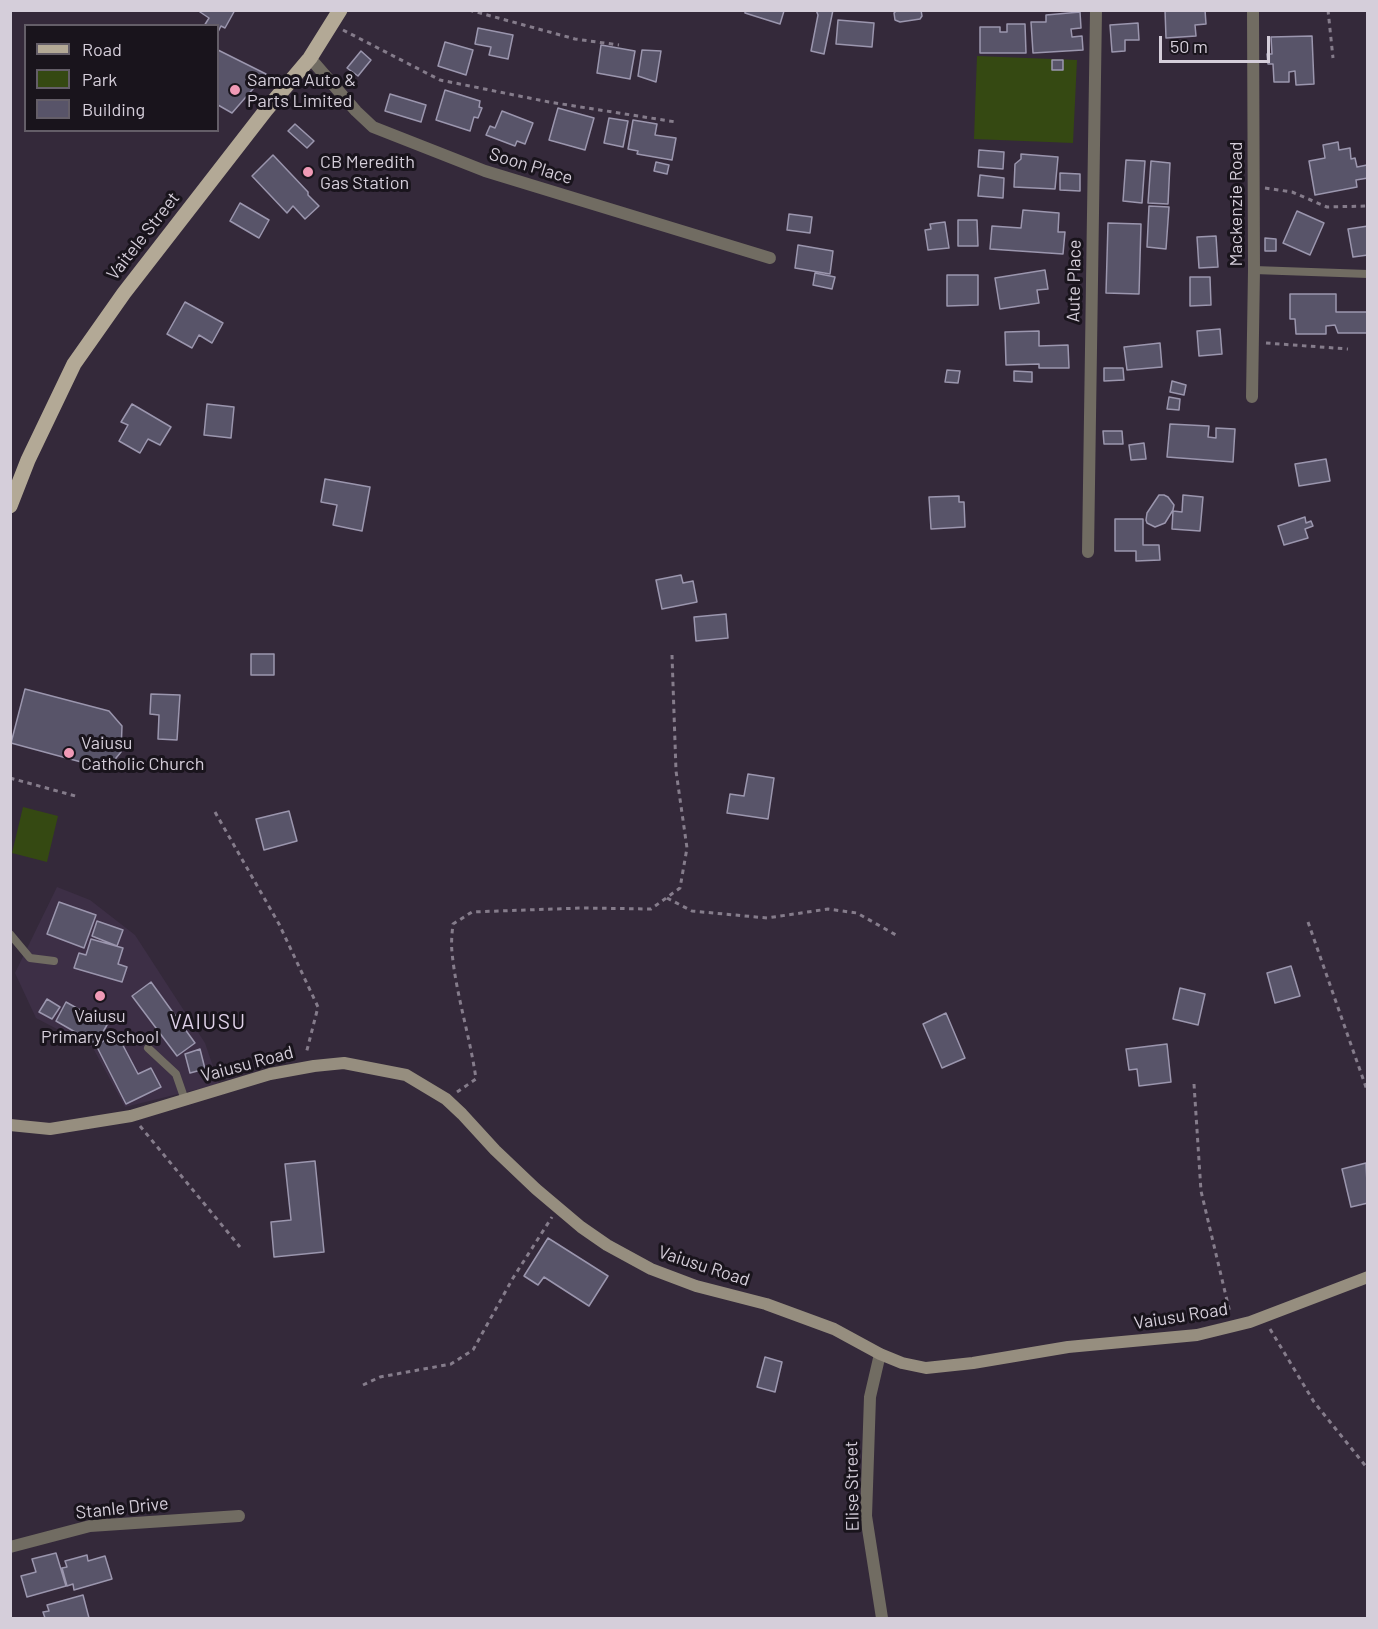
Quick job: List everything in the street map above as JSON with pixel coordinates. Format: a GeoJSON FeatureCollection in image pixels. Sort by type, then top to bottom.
{"type":"FeatureCollection","features":[{"type":"Feature","properties":{"kind":"main road","name":"Vaitele Street"},"geometry":{"type":"LineString","coordinates":[[10,506],[28,460],[74,364],[131,284],[309,58],[336,17]]}},
{"type":"Feature","properties":{"kind":"street","name":"Aute Place"},"geometry":{"type":"LineString","coordinates":[[1088,552],[1096,10]]}},
{"type":"Feature","properties":{"kind":"street","name":"Mackenzie Road"},"geometry":{"type":"LineString","coordinates":[[1252,397],[1253,10]]}},
{"type":"Feature","properties":{"kind":"street","name":"Soon Place"},"geometry":{"type":"LineString","coordinates":[[309,58],[356,111],[374,127],[485,171],[770,258]]}},
{"type":"Feature","properties":{"kind":"street","name":"Vaiusu Road"},"geometry":{"type":"LineString","coordinates":[[10,1125],[50,1129],[131,1116],[270,1074],[302,1068],[344,1063],[406,1075],[446,1099],[495,1150],[558,1208],[607,1245],[651,1269],[696,1286],[766,1304],[834,1329],[902,1363],[926,1368],[973,1363],[1068,1347],[1197,1335],[1250,1322],[1368,1277]]}},
{"type":"Feature","properties":{"kind":"street","name":"Elise Street"},"geometry":{"type":"LineString","coordinates":[[880,1354],[870,1397],[866,1516],[882,1618]]}},
{"type":"Feature","properties":{"kind":"street","name":"Stanle Drive"},"geometry":{"type":"LineString","coordinates":[[10,1547],[90,1526],[239,1516]]}},
{"type":"Feature","properties":{"kind":"lane"},"geometry":{"type":"LineString","coordinates":[[1254,270],[1368,274]]}},
{"type":"Feature","properties":{"kind":"lane"},"geometry":{"type":"LineString","coordinates":[[10,934],[30,958],[54,961]]}},
{"type":"Feature","properties":{"kind":"lane"},"geometry":{"type":"LineString","coordinates":[[148,1048],[176,1074],[185,1100]]}},
{"type":"Feature","properties":{"kind":"path"},"geometry":{"type":"LineString","coordinates":[[469,10],[575,39],[618,45]]}},
{"type":"Feature","properties":{"kind":"path"},"geometry":{"type":"LineString","coordinates":[[1328,10],[1333,58]]}},
{"type":"Feature","properties":{"kind":"path"},"geometry":{"type":"LineString","coordinates":[[336,17],[440,80],[549,102],[676,122]]}},
{"type":"Feature","properties":{"kind":"path"},"geometry":{"type":"LineString","coordinates":[[1253,186],[1292,192],[1327,207],[1368,206]]}},
{"type":"Feature","properties":{"kind":"path"},"geometry":{"type":"LineString","coordinates":[[1253,342],[1348,349]]}},
{"type":"Feature","properties":{"kind":"path"},"geometry":{"type":"LineString","coordinates":[[446,1099],[476,1079],[451,950],[453,924],[472,912],[581,908],[651,909],[680,888],[687,848],[676,771],[672,655]]}},
{"type":"Feature","properties":{"kind":"path"},"geometry":{"type":"LineString","coordinates":[[10,778],[79,797]]}},
{"type":"Feature","properties":{"kind":"path"},"geometry":{"type":"LineString","coordinates":[[215,812],[279,924],[318,1007],[302,1068]]}},
{"type":"Feature","properties":{"kind":"path"},"geometry":{"type":"LineString","coordinates":[[667,898],[692,911],[767,918],[828,909],[857,913],[896,935]]}},
{"type":"Feature","properties":{"kind":"path"},"geometry":{"type":"LineString","coordinates":[[1308,922],[1368,1093]]}},
{"type":"Feature","properties":{"kind":"path"},"geometry":{"type":"LineString","coordinates":[[1194,1084],[1201,1191],[1233,1326]]}},
{"type":"Feature","properties":{"kind":"path"},"geometry":{"type":"LineString","coordinates":[[131,1116],[240,1247]]}},
{"type":"Feature","properties":{"kind":"path"},"geometry":{"type":"LineString","coordinates":[[363,1385],[380,1377],[452,1364],[473,1350],[513,1278],[558,1208]]}},
{"type":"Feature","properties":{"kind":"path"},"geometry":{"type":"LineString","coordinates":[[1263,1317],[1314,1402],[1368,1469]]}},
{"type":"Feature","properties":{"kind":"shaded area","name":"Vaiusu Primary School"},"geometry":{"type":"Polygon","coordinates":[[[57,887],[90,900],[135,935],[205,1043],[219,1084],[125,1107],[93,1048],[36,1018],[15,973],[57,887]]]}},
{"type":"Feature","properties":{"kind":"green space"},"geometry":{"type":"Polygon","coordinates":[[[977,56],[1077,60],[1073,143],[974,139],[977,56]]]}},
{"type":"Feature","properties":{"kind":"green space"},"geometry":{"type":"Polygon","coordinates":[[[23,807],[58,816],[47,862],[12,853],[23,807]]]}},
{"type":"Feature","properties":{"kind":"building"},"geometry":{"type":"Polygon","coordinates":[[[197,10],[235,10],[225,28],[221,26],[219,30],[219,24],[205,24],[209,18],[197,10]]]}},
{"type":"Feature","properties":{"kind":"building"},"geometry":{"type":"Polygon","coordinates":[[[745,10],[784,11],[780,24],[745,13],[745,10]]]}},
{"type":"Feature","properties":{"kind":"building"},"geometry":{"type":"Polygon","coordinates":[[[816,10],[833,10],[824,54],[811,51],[818,15],[816,10]]]}},
{"type":"Feature","properties":{"kind":"building"},"geometry":{"type":"Polygon","coordinates":[[[897,10],[921,10],[922,16],[920,19],[900,22],[895,20],[894,13],[897,10]]]}},
{"type":"Feature","properties":{"kind":"building"},"geometry":{"type":"Polygon","coordinates":[[[1165,10],[1205,10],[1206,24],[1195,25],[1196,36],[1166,38],[1165,10]]]}},
{"type":"Feature","properties":{"kind":"building"},"geometry":{"type":"Polygon","coordinates":[[[1080,12],[1081,28],[1071,29],[1072,37],[1082,36],[1083,50],[1033,53],[1031,22],[1046,22],[1046,15],[1080,12]]]}},
{"type":"Feature","properties":{"kind":"building"},"geometry":{"type":"Polygon","coordinates":[[[838,20],[874,23],[872,47],[836,44],[838,20]]]}},
{"type":"Feature","properties":{"kind":"building"},"geometry":{"type":"Polygon","coordinates":[[[1138,23],[1139,40],[1125,40],[1125,51],[1112,52],[1110,25],[1138,23]]]}},
{"type":"Feature","properties":{"kind":"building"},"geometry":{"type":"Polygon","coordinates":[[[1007,24],[1025,24],[1026,53],[980,53],[980,27],[1000,27],[1000,32],[1007,32],[1007,24]]]}},
{"type":"Feature","properties":{"kind":"building"},"geometry":{"type":"Polygon","coordinates":[[[478,28],[513,35],[508,59],[489,55],[491,47],[475,44],[478,28]]]}},
{"type":"Feature","properties":{"kind":"building"},"geometry":{"type":"Polygon","coordinates":[[[1312,36],[1314,84],[1296,85],[1295,71],[1289,72],[1289,82],[1274,82],[1273,64],[1268,64],[1267,54],[1272,54],[1271,37],[1312,36]]]}},
{"type":"Feature","properties":{"kind":"building"},"geometry":{"type":"Polygon","coordinates":[[[445,42],[473,50],[466,75],[438,66],[445,42]]]}},
{"type":"Feature","properties":{"kind":"building"},"geometry":{"type":"Polygon","coordinates":[[[601,45],[635,51],[630,79],[597,73],[601,45]]]}},
{"type":"Feature","properties":{"kind":"building","name":"Samoa Auto & Parts Limited"},"geometry":{"type":"Polygon","coordinates":[[[219,50],[266,74],[232,113],[219,106],[219,50]]]}},
{"type":"Feature","properties":{"kind":"building"},"geometry":{"type":"Polygon","coordinates":[[[642,50],[661,51],[656,82],[638,76],[642,50]]]}},
{"type":"Feature","properties":{"kind":"building"},"geometry":{"type":"Polygon","coordinates":[[[361,51],[371,60],[358,76],[347,68],[361,51]]]}},
{"type":"Feature","properties":{"kind":"building"},"geometry":{"type":"Polygon","coordinates":[[[1052,60],[1063,60],[1063,70],[1052,70],[1052,60]]]}},
{"type":"Feature","properties":{"kind":"building"},"geometry":{"type":"Polygon","coordinates":[[[445,90],[480,101],[479,107],[482,108],[478,118],[474,117],[470,131],[436,120],[445,90]]]}},
{"type":"Feature","properties":{"kind":"building"},"geometry":{"type":"Polygon","coordinates":[[[390,94],[426,105],[421,122],[385,111],[390,94]]]}},
{"type":"Feature","properties":{"kind":"building"},"geometry":{"type":"Polygon","coordinates":[[[558,108],[594,118],[585,150],[549,140],[558,108]]]}},
{"type":"Feature","properties":{"kind":"building"},"geometry":{"type":"Polygon","coordinates":[[[502,111],[533,123],[525,144],[517,141],[515,146],[486,135],[490,126],[495,128],[502,111]]]}},
{"type":"Feature","properties":{"kind":"building"},"geometry":{"type":"Polygon","coordinates":[[[609,118],[628,121],[623,147],[604,143],[609,118]]]}},
{"type":"Feature","properties":{"kind":"building"},"geometry":{"type":"Polygon","coordinates":[[[633,120],[657,124],[655,135],[676,138],[672,160],[637,154],[638,151],[628,149],[633,120]]]}},
{"type":"Feature","properties":{"kind":"building"},"geometry":{"type":"Polygon","coordinates":[[[295,124],[314,141],[307,148],[288,131],[295,124]]]}},
{"type":"Feature","properties":{"kind":"building"},"geometry":{"type":"Polygon","coordinates":[[[1338,142],[1339,150],[1350,148],[1351,159],[1355,158],[1357,167],[1367,165],[1368,178],[1356,180],[1357,187],[1315,195],[1309,161],[1325,158],[1323,145],[1338,142]]]}},
{"type":"Feature","properties":{"kind":"building"},"geometry":{"type":"Polygon","coordinates":[[[979,150],[1004,152],[1003,169],[978,167],[979,150]]]}},
{"type":"Feature","properties":{"kind":"building"},"geometry":{"type":"Polygon","coordinates":[[[1021,154],[1058,157],[1055,189],[1014,187],[1015,164],[1021,159],[1021,154]]]}},
{"type":"Feature","properties":{"kind":"building"},"geometry":{"type":"Polygon","coordinates":[[[273,155],[319,206],[305,219],[293,206],[287,213],[252,176],[273,155]]]}},
{"type":"Feature","properties":{"kind":"building"},"geometry":{"type":"Polygon","coordinates":[[[1126,160],[1145,161],[1142,203],[1123,201],[1126,160]]]}},
{"type":"Feature","properties":{"kind":"building"},"geometry":{"type":"Polygon","coordinates":[[[1151,161],[1170,163],[1168,204],[1148,203],[1151,161]]]}},
{"type":"Feature","properties":{"kind":"building"},"geometry":{"type":"Polygon","coordinates":[[[656,162],[669,165],[667,174],[654,171],[656,162]]]}},
{"type":"Feature","properties":{"kind":"building"},"geometry":{"type":"Polygon","coordinates":[[[1060,173],[1080,174],[1080,191],[1060,190],[1060,173]]]}},
{"type":"Feature","properties":{"kind":"building"},"geometry":{"type":"Polygon","coordinates":[[[980,175],[1004,178],[1003,198],[978,196],[980,175]]]}},
{"type":"Feature","properties":{"kind":"building"},"geometry":{"type":"Polygon","coordinates":[[[240,203],[269,220],[259,238],[230,221],[240,203]]]}},
{"type":"Feature","properties":{"kind":"building"},"geometry":{"type":"Polygon","coordinates":[[[1149,206],[1169,207],[1166,249],[1147,247],[1149,206]]]}},
{"type":"Feature","properties":{"kind":"building"},"geometry":{"type":"Polygon","coordinates":[[[1023,210],[1059,213],[1058,232],[1065,232],[1063,254],[990,249],[992,226],[1021,228],[1023,210]]]}},
{"type":"Feature","properties":{"kind":"building"},"geometry":{"type":"Polygon","coordinates":[[[1297,211],[1324,223],[1310,255],[1283,243],[1297,211]]]}},
{"type":"Feature","properties":{"kind":"building"},"geometry":{"type":"Polygon","coordinates":[[[789,214],[812,217],[810,233],[787,230],[789,214]]]}},
{"type":"Feature","properties":{"kind":"building"},"geometry":{"type":"Polygon","coordinates":[[[958,220],[977,220],[978,246],[958,246],[958,220]]]}},
{"type":"Feature","properties":{"kind":"building"},"geometry":{"type":"Polygon","coordinates":[[[945,222],[949,248],[928,250],[925,230],[931,229],[930,224],[945,222]]]}},
{"type":"Feature","properties":{"kind":"building"},"geometry":{"type":"Polygon","coordinates":[[[1108,223],[1141,224],[1139,294],[1106,293],[1108,223]]]}},
{"type":"Feature","properties":{"kind":"building"},"geometry":{"type":"Polygon","coordinates":[[[1368,226],[1368,255],[1353,257],[1348,229],[1368,226]]]}},
{"type":"Feature","properties":{"kind":"building"},"geometry":{"type":"Polygon","coordinates":[[[1216,236],[1218,267],[1199,268],[1197,237],[1216,236]]]}},
{"type":"Feature","properties":{"kind":"building"},"geometry":{"type":"Polygon","coordinates":[[[1265,238],[1276,239],[1276,251],[1265,251],[1265,238]]]}},
{"type":"Feature","properties":{"kind":"building"},"geometry":{"type":"Polygon","coordinates":[[[798,245],[833,251],[830,274],[795,268],[798,245]]]}},
{"type":"Feature","properties":{"kind":"building"},"geometry":{"type":"Polygon","coordinates":[[[1045,270],[1048,289],[1037,290],[1039,303],[1000,309],[995,278],[1045,270]]]}},
{"type":"Feature","properties":{"kind":"building"},"geometry":{"type":"Polygon","coordinates":[[[815,273],[835,277],[832,289],[813,285],[815,273]]]}},
{"type":"Feature","properties":{"kind":"building"},"geometry":{"type":"Polygon","coordinates":[[[947,275],[978,275],[978,305],[947,306],[947,275]]]}},
{"type":"Feature","properties":{"kind":"building"},"geometry":{"type":"Polygon","coordinates":[[[1190,277],[1210,277],[1211,305],[1190,306],[1190,277]]]}},
{"type":"Feature","properties":{"kind":"building"},"geometry":{"type":"Polygon","coordinates":[[[1290,294],[1336,294],[1336,312],[1368,312],[1368,333],[1338,333],[1335,325],[1326,326],[1326,334],[1296,334],[1295,319],[1290,319],[1290,294]]]}},
{"type":"Feature","properties":{"kind":"building"},"geometry":{"type":"Polygon","coordinates":[[[185,302],[223,323],[212,343],[199,335],[192,348],[167,334],[185,302]]]}},
{"type":"Feature","properties":{"kind":"building"},"geometry":{"type":"Polygon","coordinates":[[[1220,329],[1222,354],[1199,356],[1197,331],[1220,329]]]}},
{"type":"Feature","properties":{"kind":"building"},"geometry":{"type":"Polygon","coordinates":[[[1039,331],[1039,346],[1068,345],[1069,368],[1039,368],[1039,364],[1006,365],[1005,332],[1039,331]]]}},
{"type":"Feature","properties":{"kind":"building"},"geometry":{"type":"Polygon","coordinates":[[[1160,343],[1162,367],[1127,370],[1124,347],[1160,343]]]}},
{"type":"Feature","properties":{"kind":"building"},"geometry":{"type":"Polygon","coordinates":[[[1104,368],[1123,368],[1124,380],[1104,381],[1104,368]]]}},
{"type":"Feature","properties":{"kind":"building"},"geometry":{"type":"Polygon","coordinates":[[[947,370],[960,371],[958,383],[945,382],[947,370]]]}},
{"type":"Feature","properties":{"kind":"building"},"geometry":{"type":"Polygon","coordinates":[[[1014,371],[1032,372],[1032,382],[1014,381],[1014,371]]]}},
{"type":"Feature","properties":{"kind":"building"},"geometry":{"type":"Polygon","coordinates":[[[1172,381],[1186,385],[1184,395],[1170,392],[1172,381]]]}},
{"type":"Feature","properties":{"kind":"building"},"geometry":{"type":"Polygon","coordinates":[[[1169,397],[1180,399],[1179,410],[1167,409],[1169,397]]]}},
{"type":"Feature","properties":{"kind":"building"},"geometry":{"type":"Polygon","coordinates":[[[132,404],[171,427],[160,445],[148,439],[140,453],[119,441],[128,425],[121,422],[132,404]]]}},
{"type":"Feature","properties":{"kind":"building"},"geometry":{"type":"Polygon","coordinates":[[[207,404],[234,407],[231,438],[204,435],[207,404]]]}},
{"type":"Feature","properties":{"kind":"building"},"geometry":{"type":"Polygon","coordinates":[[[1170,424],[1209,426],[1208,437],[1216,438],[1216,428],[1235,429],[1233,462],[1167,457],[1170,424]]]}},
{"type":"Feature","properties":{"kind":"building"},"geometry":{"type":"Polygon","coordinates":[[[1103,431],[1122,431],[1123,444],[1104,444],[1103,431]]]}},
{"type":"Feature","properties":{"kind":"building"},"geometry":{"type":"Polygon","coordinates":[[[1144,443],[1146,459],[1131,460],[1129,445],[1144,443]]]}},
{"type":"Feature","properties":{"kind":"building"},"geometry":{"type":"Polygon","coordinates":[[[1326,459],[1330,481],[1299,486],[1295,464],[1326,459]]]}},
{"type":"Feature","properties":{"kind":"building"},"geometry":{"type":"Polygon","coordinates":[[[325,479],[370,487],[362,531],[333,525],[337,505],[321,502],[325,479]]]}},
{"type":"Feature","properties":{"kind":"building"},"geometry":{"type":"Polygon","coordinates":[[[1159,495],[1168,497],[1174,505],[1165,523],[1155,527],[1146,520],[1147,513],[1159,495]]]}},
{"type":"Feature","properties":{"kind":"building"},"geometry":{"type":"Polygon","coordinates":[[[1183,495],[1203,497],[1200,531],[1172,529],[1173,511],[1182,512],[1183,495]]]}},
{"type":"Feature","properties":{"kind":"building"},"geometry":{"type":"Polygon","coordinates":[[[959,496],[959,502],[964,502],[965,527],[931,529],[929,497],[959,496]]]}},
{"type":"Feature","properties":{"kind":"building"},"geometry":{"type":"Polygon","coordinates":[[[1305,517],[1306,523],[1311,521],[1313,526],[1305,529],[1308,538],[1284,545],[1278,526],[1305,517]]]}},
{"type":"Feature","properties":{"kind":"building"},"geometry":{"type":"Polygon","coordinates":[[[1115,519],[1143,519],[1143,545],[1159,545],[1160,560],[1136,561],[1136,551],[1115,551],[1115,519]]]}},
{"type":"Feature","properties":{"kind":"building"},"geometry":{"type":"Polygon","coordinates":[[[681,575],[683,583],[693,581],[697,602],[662,609],[656,580],[681,575]]]}},
{"type":"Feature","properties":{"kind":"building"},"geometry":{"type":"Polygon","coordinates":[[[726,614],[728,638],[696,641],[694,617],[726,614]]]}},
{"type":"Feature","properties":{"kind":"building"},"geometry":{"type":"Polygon","coordinates":[[[251,654],[274,654],[274,675],[251,675],[251,654]]]}},
{"type":"Feature","properties":{"kind":"building"},"geometry":{"type":"Polygon","coordinates":[[[25,689],[109,711],[122,726],[121,752],[107,769],[11,743],[25,689]]]}},
{"type":"Feature","properties":{"kind":"building"},"geometry":{"type":"Polygon","coordinates":[[[151,694],[180,695],[177,740],[158,739],[159,715],[150,714],[151,694]]]}},
{"type":"Feature","properties":{"kind":"building"},"geometry":{"type":"Polygon","coordinates":[[[748,774],[774,778],[768,819],[727,813],[730,794],[744,796],[748,774]]]}},
{"type":"Feature","properties":{"kind":"building"},"geometry":{"type":"Polygon","coordinates":[[[289,811],[297,841],[264,850],[256,819],[289,811]]]}},
{"type":"Feature","properties":{"kind":"building"},"geometry":{"type":"Polygon","coordinates":[[[59,902],[96,915],[84,948],[47,934],[59,902]]]}},
{"type":"Feature","properties":{"kind":"building"},"geometry":{"type":"Polygon","coordinates":[[[97,921],[123,930],[117,946],[92,936],[97,921]]]}},
{"type":"Feature","properties":{"kind":"building"},"geometry":{"type":"Polygon","coordinates":[[[91,939],[123,948],[118,964],[127,967],[122,982],[74,968],[79,953],[86,955],[91,939]]]}},
{"type":"Feature","properties":{"kind":"building"},"geometry":{"type":"Polygon","coordinates":[[[1291,966],[1300,996],[1275,1003],[1267,973],[1291,966]]]}},
{"type":"Feature","properties":{"kind":"building"},"geometry":{"type":"Polygon","coordinates":[[[151,982],[195,1043],[177,1056],[132,996],[151,982]]]}},
{"type":"Feature","properties":{"kind":"building"},"geometry":{"type":"Polygon","coordinates":[[[1180,988],[1205,994],[1198,1025],[1173,1019],[1180,988]]]}},
{"type":"Feature","properties":{"kind":"building"},"geometry":{"type":"Polygon","coordinates":[[[47,999],[60,1007],[52,1019],[39,1012],[47,999]]]}},
{"type":"Feature","properties":{"kind":"building"},"geometry":{"type":"Polygon","coordinates":[[[66,1002],[107,1025],[96,1044],[56,1021],[66,1002]]]}},
{"type":"Feature","properties":{"kind":"building"},"geometry":{"type":"Polygon","coordinates":[[[946,1013],[965,1058],[942,1068],[923,1024],[946,1013]]]}},
{"type":"Feature","properties":{"kind":"building"},"geometry":{"type":"Polygon","coordinates":[[[117,1034],[138,1074],[151,1068],[161,1087],[126,1104],[96,1045],[117,1034]]]}},
{"type":"Feature","properties":{"kind":"building"},"geometry":{"type":"Polygon","coordinates":[[[1167,1044],[1171,1082],[1139,1086],[1137,1069],[1129,1070],[1126,1049],[1167,1044]]]}},
{"type":"Feature","properties":{"kind":"building"},"geometry":{"type":"Polygon","coordinates":[[[200,1049],[205,1069],[190,1073],[185,1054],[200,1049]]]}},
{"type":"Feature","properties":{"kind":"building"},"geometry":{"type":"Polygon","coordinates":[[[315,1161],[324,1252],[274,1257],[271,1222],[291,1220],[285,1164],[315,1161]]]}},
{"type":"Feature","properties":{"kind":"building"},"geometry":{"type":"Polygon","coordinates":[[[1366,1163],[1368,1203],[1351,1207],[1342,1169],[1366,1163]]]}},
{"type":"Feature","properties":{"kind":"building"},"geometry":{"type":"Polygon","coordinates":[[[548,1238],[608,1276],[589,1306],[544,1277],[538,1285],[524,1276],[548,1238]]]}},
{"type":"Feature","properties":{"kind":"building"},"geometry":{"type":"Polygon","coordinates":[[[765,1357],[782,1362],[775,1392],[757,1387],[765,1357]]]}},
{"type":"Feature","properties":{"kind":"building"},"geometry":{"type":"Polygon","coordinates":[[[56,1553],[66,1586],[27,1597],[21,1576],[36,1572],[32,1559],[56,1553]]]}},
{"type":"Feature","properties":{"kind":"building"},"geometry":{"type":"Polygon","coordinates":[[[87,1555],[88,1561],[105,1556],[112,1579],[74,1590],[73,1584],[67,1586],[62,1568],[67,1567],[65,1561],[87,1555]]]}},
{"type":"Feature","properties":{"kind":"building"},"geometry":{"type":"Polygon","coordinates":[[[83,1595],[89,1618],[45,1618],[43,1612],[49,1611],[47,1605],[83,1595]]]}},
{"type":"Feature","properties":{"kind":"place","name":"Samoa Auto & Parts Limited"},"geometry":{"type":"Point","coordinates":[235,90]}},
{"type":"Feature","properties":{"kind":"place","name":"CB Meredith Gas Station"},"geometry":{"type":"Point","coordinates":[308,172]}},
{"type":"Feature","properties":{"kind":"place","name":"Vaiusu Catholic Church"},"geometry":{"type":"Point","coordinates":[69,753]}},
{"type":"Feature","properties":{"kind":"place","name":"Vaiusu Primary School"},"geometry":{"type":"Point","coordinates":[100,996]}},
{"type":"Feature","properties":{"kind":"district","name":"VAIUSU"},"geometry":{"type":"Point","coordinates":[208,1022]}}]}
